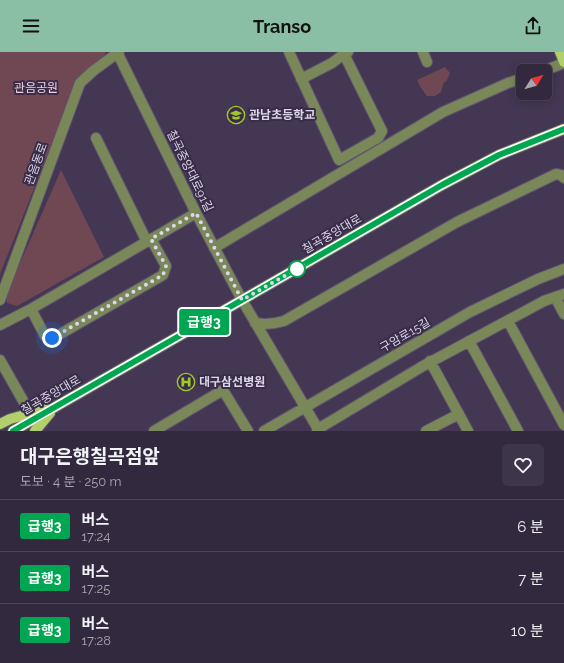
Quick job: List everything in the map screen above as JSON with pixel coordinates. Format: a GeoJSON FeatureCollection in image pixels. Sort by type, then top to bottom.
{"type":"FeatureCollection","features":[{"type":"Feature","properties":{"kind":"main road"},"geometry":{"type":"LineString","coordinates":[[560,52],[564,63]]}},
{"type":"Feature","properties":{"kind":"main road","name":"칠곡중앙대로"},"geometry":{"type":"LineString","coordinates":[[13,431],[448,182],[499,155],[564,129]]}},
{"type":"Feature","properties":{"kind":"main road"},"geometry":{"type":"LineString","coordinates":[[0,424],[10,419],[55,407]]}},
{"type":"Feature","properties":{"kind":"main road"},"geometry":{"type":"LineString","coordinates":[[38,430],[55,407]]}},
{"type":"Feature","properties":{"kind":"street","name":"칠곡중앙대로91길"},"geometry":{"type":"LineString","coordinates":[[118,52],[214,248],[255,323],[317,430]]}},
{"type":"Feature","properties":{"kind":"street","name":"관음동로"},"geometry":{"type":"LineString","coordinates":[[0,300],[80,83],[118,52]]}},
{"type":"Feature","properties":{"kind":"street"},"geometry":{"type":"LineString","coordinates":[[288,52],[339,160],[378,138],[382,131],[345,53],[332,63],[301,79]]}},
{"type":"Feature","properties":{"kind":"street"},"geometry":{"type":"LineString","coordinates":[[423,52],[427,62]]}},
{"type":"Feature","properties":{"kind":"street"},"geometry":{"type":"LineString","coordinates":[[552,68],[564,63]]}},
{"type":"Feature","properties":{"kind":"street"},"geometry":{"type":"LineString","coordinates":[[214,248],[443,112],[516,80]]}},
{"type":"Feature","properties":{"kind":"street"},"geometry":{"type":"LineString","coordinates":[[31,309],[45,336],[52,338],[163,275],[166,266],[149,240],[96,138]]}},
{"type":"Feature","properties":{"kind":"street"},"geometry":{"type":"LineString","coordinates":[[255,323],[277,324],[284,321],[457,222],[556,174],[561,175],[564,178]]}},
{"type":"Feature","properties":{"kind":"street"},"geometry":{"type":"LineString","coordinates":[[0,325],[31,309],[196,213]]}},
{"type":"Feature","properties":{"kind":"street","name":"구암로15길"},"geometry":{"type":"LineString","coordinates":[[264,431],[470,312],[538,279],[564,269]]}},
{"type":"Feature","properties":{"kind":"street"},"geometry":{"type":"LineString","coordinates":[[317,430],[430,361],[544,301],[560,296],[564,314]]}},
{"type":"Feature","properties":{"kind":"street"},"geometry":{"type":"LineString","coordinates":[[508,321],[564,425]]}},
{"type":"Feature","properties":{"kind":"street"},"geometry":{"type":"LineString","coordinates":[[469,341],[518,431]]}},
{"type":"Feature","properties":{"kind":"street"},"geometry":{"type":"LineString","coordinates":[[0,360],[30,413]]}},
{"type":"Feature","properties":{"kind":"street"},"geometry":{"type":"LineString","coordinates":[[430,361],[468,431]]}},
{"type":"Feature","properties":{"kind":"street"},"geometry":{"type":"LineString","coordinates":[[154,431],[223,390],[248,431]]}},
{"type":"Feature","properties":{"kind":"street"},"geometry":{"type":"LineString","coordinates":[[426,431],[459,414]]}},
{"type":"Feature","properties":{"kind":"green space","name":"관음공원"},"geometry":{"type":"Polygon","coordinates":[[[0,52],[105,52],[105,55],[76,83],[0,274],[0,52]]]}},
{"type":"Feature","properties":{"kind":"green space"},"geometry":{"type":"Polygon","coordinates":[[[445,67],[450,73],[447,80],[443,84],[441,92],[435,96],[427,96],[417,80],[445,67]]]}},
{"type":"Feature","properties":{"kind":"green space"},"geometry":{"type":"Polygon","coordinates":[[[61,170],[104,257],[17,306],[7,303],[6,295],[61,170]]]}},
{"type":"Feature","properties":{"kind":"bus line","name":"급행3"},"geometry":{"type":"LineString","coordinates":[[13,431],[442,185],[499,155],[564,129]]}},
{"type":"Feature","properties":{"kind":"place","name":"관남초등학교"},"geometry":{"type":"Point","coordinates":[236,115]}},
{"type":"Feature","properties":{"kind":"place","name":"대구삼선병원"},"geometry":{"type":"Point","coordinates":[186,382]}},
{"type":"Feature","properties":{"kind":"route"},"geometry":{"type":"LineString","coordinates":[[52,338],[163,275],[166,266],[151,239],[196,213],[242,300],[304,265],[297,269]]}}]}
